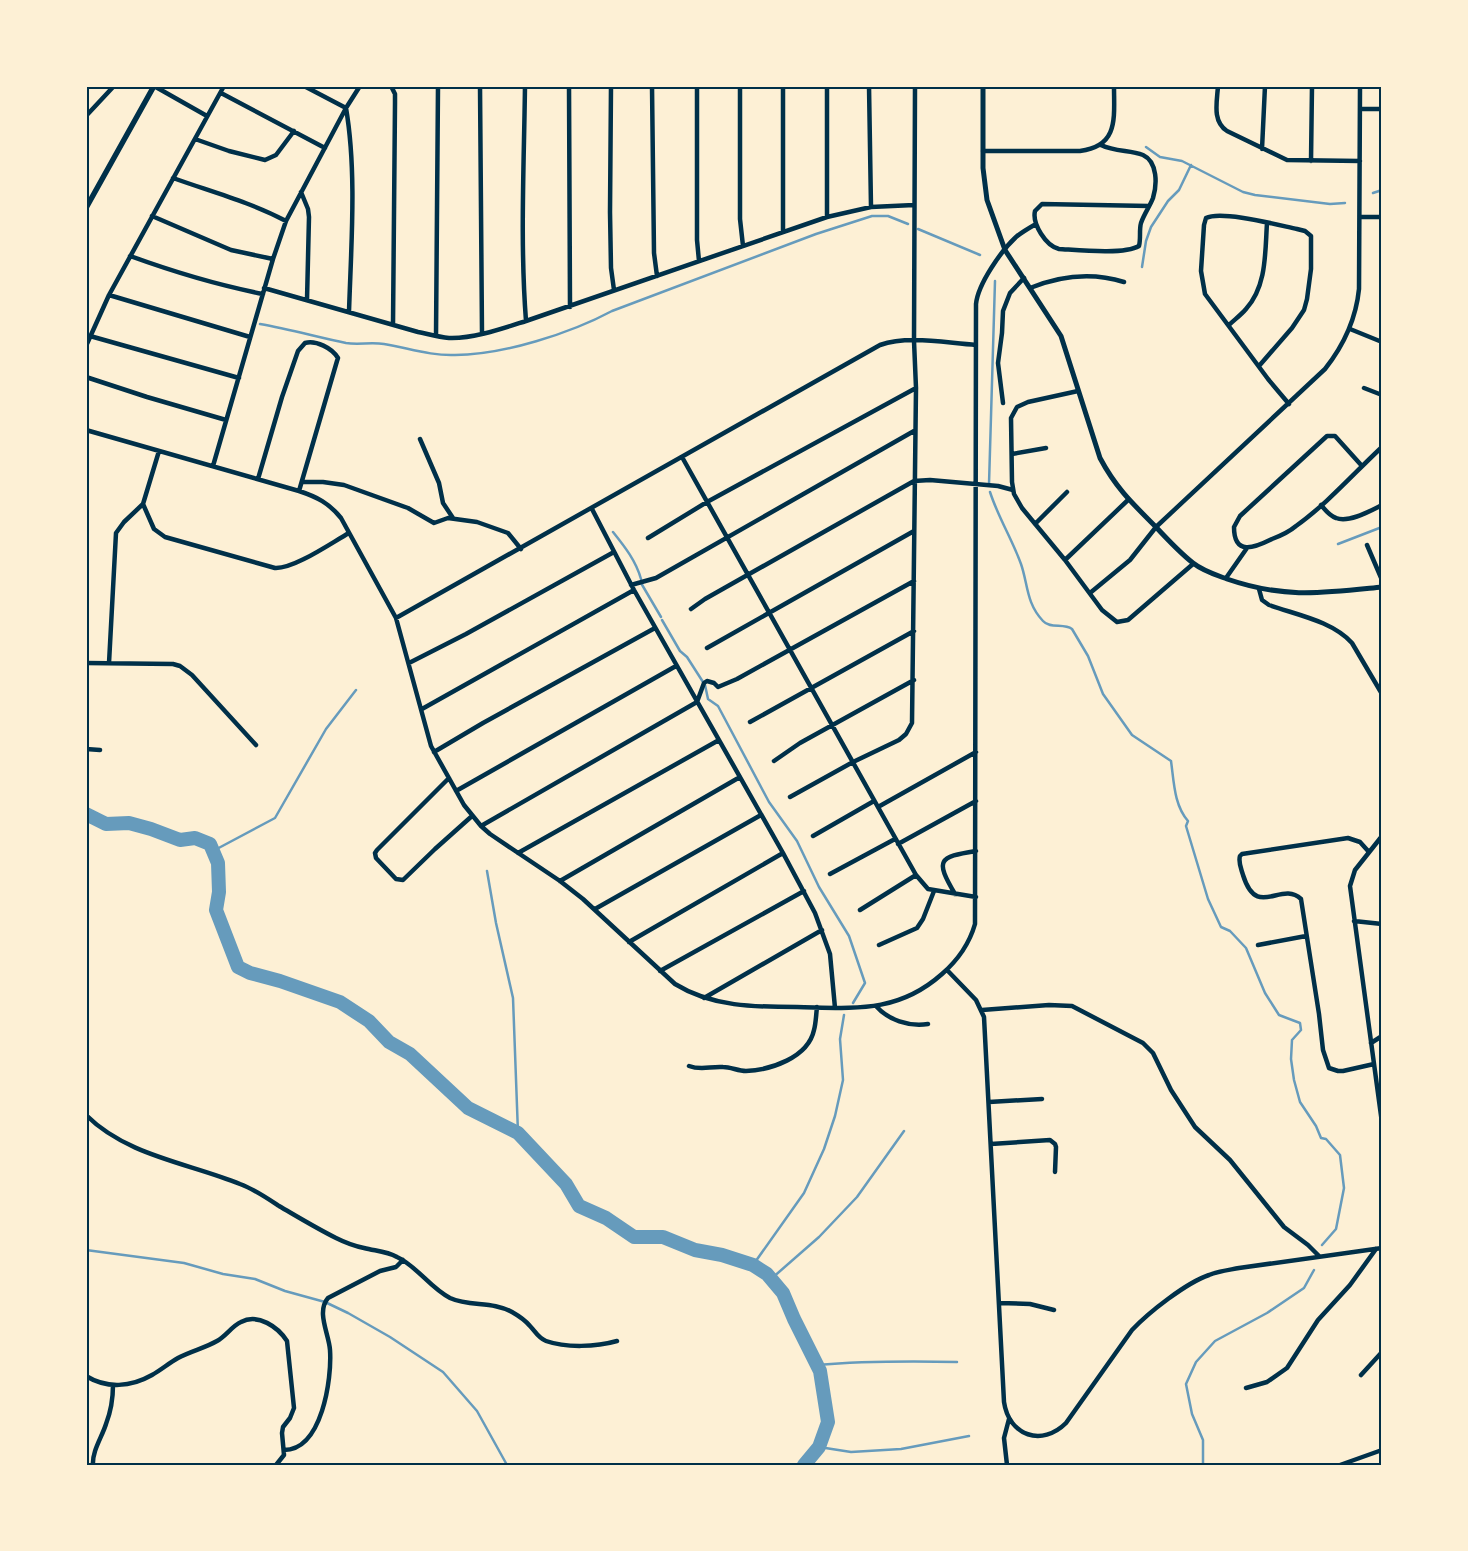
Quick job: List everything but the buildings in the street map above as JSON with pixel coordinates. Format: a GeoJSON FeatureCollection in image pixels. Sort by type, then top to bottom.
{"type":"FeatureCollection","features":[{"type":"Feature","properties":{"kind":"main road"},"geometry":{"type":"LineString","coordinates":[[86,208],[154,86]]}},
{"type":"Feature","properties":{"kind":"street"},"geometry":{"type":"LineString","coordinates":[[86,116],[113,88],[105,86]]}},
{"type":"Feature","properties":{"kind":"street"},"geometry":{"type":"LineString","coordinates":[[154,86],[207,116]]}},
{"type":"Feature","properties":{"kind":"street"},"geometry":{"type":"LineString","coordinates":[[86,346],[109,295],[224,86]]}},
{"type":"Feature","properties":{"kind":"street"},"geometry":{"type":"LineString","coordinates":[[304,86],[346,108]]}},
{"type":"Feature","properties":{"kind":"street"},"geometry":{"type":"LineString","coordinates":[[213,466],[264,288],[286,222],[346,108],[360,86]]}},
{"type":"Feature","properties":{"kind":"street"},"geometry":{"type":"LineString","coordinates":[[391,86],[395,94],[393,325]]}},
{"type":"Feature","properties":{"kind":"street"},"geometry":{"type":"LineString","coordinates":[[436,336],[438,86]]}},
{"type":"Feature","properties":{"kind":"street"},"geometry":{"type":"LineString","coordinates":[[480,86],[482,333]]}},
{"type":"Feature","properties":{"kind":"street"},"geometry":{"type":"LineString","coordinates":[[525,86],[523,239],[526,322]]}},
{"type":"Feature","properties":{"kind":"street"},"geometry":{"type":"LineString","coordinates":[[568,86],[570,307]]}},
{"type":"Feature","properties":{"kind":"street"},"geometry":{"type":"LineString","coordinates":[[611,86],[610,249],[614,290]]}},
{"type":"Feature","properties":{"kind":"street"},"geometry":{"type":"LineString","coordinates":[[652,86],[654,245],[657,276]]}},
{"type":"Feature","properties":{"kind":"street"},"geometry":{"type":"LineString","coordinates":[[697,86],[697,240],[699,261]]}},
{"type":"Feature","properties":{"kind":"street"},"geometry":{"type":"LineString","coordinates":[[740,86],[740,219],[743,246]]}},
{"type":"Feature","properties":{"kind":"street"},"geometry":{"type":"LineString","coordinates":[[783,86],[783,232]]}},
{"type":"Feature","properties":{"kind":"street"},"geometry":{"type":"LineString","coordinates":[[827,86],[827,217]]}},
{"type":"Feature","properties":{"kind":"street"},"geometry":{"type":"LineString","coordinates":[[869,86],[870,207]]}},
{"type":"Feature","properties":{"kind":"street"},"geometry":{"type":"LineString","coordinates":[[790,797],[853,762],[899,740],[910,730],[914,714],[914,431],[916,388],[914,205],[916,86]]}},
{"type":"Feature","properties":{"kind":"street"},"geometry":{"type":"LineString","coordinates":[[983,86],[983,168],[987,200],[1005,250],[1061,336],[1100,458],[1110,476],[1128,500],[1193,564],[1226,578],[1259,589],[1300,594],[1382,587]]}},
{"type":"Feature","properties":{"kind":"street"},"geometry":{"type":"LineString","coordinates":[[983,152],[1080,151],[1090,150],[1101,145],[1110,136],[1114,123],[1114,86]]}},
{"type":"Feature","properties":{"kind":"street"},"geometry":{"type":"LineString","coordinates":[[1218,86],[1217,116],[1219,124],[1227,131],[1287,160],[1360,161]]}},
{"type":"Feature","properties":{"kind":"street"},"geometry":{"type":"LineString","coordinates":[[1262,149],[1265,86]]}},
{"type":"Feature","properties":{"kind":"street"},"geometry":{"type":"LineString","coordinates":[[1311,161],[1312,86]]}},
{"type":"Feature","properties":{"kind":"street"},"geometry":{"type":"LineString","coordinates":[[1090,593],[1130,560],[1156,527],[1326,369],[1335,357],[1350,329],[1359,289],[1360,86]]}},
{"type":"Feature","properties":{"kind":"street"},"geometry":{"type":"LineString","coordinates":[[220,93],[325,148]]}},
{"type":"Feature","properties":{"kind":"street"},"geometry":{"type":"LineString","coordinates":[[346,108],[350,138],[351,170],[349,312]]}},
{"type":"Feature","properties":{"kind":"street"},"geometry":{"type":"LineString","coordinates":[[1361,108],[1382,109]]}},
{"type":"Feature","properties":{"kind":"street"},"geometry":{"type":"LineString","coordinates":[[195,139],[229,151],[265,160],[276,155],[294,131]]}},
{"type":"Feature","properties":{"kind":"street"},"geometry":{"type":"LineString","coordinates":[[1101,145],[1114,151],[1142,155],[1150,160],[1154,171],[1155,188],[1149,206],[1141,223],[1140,244],[1136,248],[1104,251],[1054,248],[1048,242],[1036,224],[1035,211],[1038,206],[1046,203],[1149,206]]}},
{"type":"Feature","properties":{"kind":"street"},"geometry":{"type":"LineString","coordinates":[[173,178],[235,198],[286,222]]}},
{"type":"Feature","properties":{"kind":"street"},"geometry":{"type":"LineString","coordinates":[[301,192],[309,217],[307,300]]}},
{"type":"Feature","properties":{"kind":"street"},"geometry":{"type":"LineString","coordinates":[[264,288],[436,336],[460,338],[526,322],[827,217],[870,207],[914,205]]}},
{"type":"Feature","properties":{"kind":"street"},"geometry":{"type":"LineString","coordinates":[[1259,366],[1292,328],[1304,310],[1309,284],[1312,250],[1311,236],[1309,233],[1297,228],[1224,215],[1211,215],[1204,220],[1201,260],[1204,288],[1210,301],[1229,325],[1259,366],[1288,404]]}},
{"type":"Feature","properties":{"kind":"street"},"geometry":{"type":"LineString","coordinates":[[152,216],[231,250],[273,259]]}},
{"type":"Feature","properties":{"kind":"street"},"geometry":{"type":"LineString","coordinates":[[1360,217],[1382,217]]}},
{"type":"Feature","properties":{"kind":"street"},"geometry":{"type":"LineString","coordinates":[[1229,325],[1252,301],[1262,280],[1267,223]]}},
{"type":"Feature","properties":{"kind":"street"},"geometry":{"type":"LineString","coordinates":[[86,430],[299,491],[317,497],[330,506],[341,518],[396,618],[422,709],[428,738],[456,791],[472,816],[498,841],[560,881],[595,908],[660,971],[686,990],[704,998],[756,1007],[835,1008],[876,1006],[911,996],[925,988],[947,970],[964,950],[975,924],[976,304],[979,290],[1005,250],[1017,236],[1036,224]]}},
{"type":"Feature","properties":{"kind":"street"},"geometry":{"type":"LineString","coordinates":[[130,256],[165,269],[228,287],[263,294]]}},
{"type":"Feature","properties":{"kind":"street"},"geometry":{"type":"LineString","coordinates":[[1030,288],[1046,282],[1080,276],[1104,276],[1124,282]]}},
{"type":"Feature","properties":{"kind":"street"},"geometry":{"type":"LineString","coordinates":[[1004,403],[998,363],[1003,311],[1010,293],[1024,278]]}},
{"type":"Feature","properties":{"kind":"street"},"geometry":{"type":"LineString","coordinates":[[109,295],[250,337]]}},
{"type":"Feature","properties":{"kind":"street"},"geometry":{"type":"LineString","coordinates":[[1350,329],[1382,342]]}},
{"type":"Feature","properties":{"kind":"street"},"geometry":{"type":"LineString","coordinates":[[90,336],[239,378]]}},
{"type":"Feature","properties":{"kind":"street"},"geometry":{"type":"LineString","coordinates":[[396,618],[880,345],[893,341],[914,341],[976,345]]}},
{"type":"Feature","properties":{"kind":"street"},"geometry":{"type":"LineString","coordinates":[[258,479],[282,397],[298,351],[305,343],[319,343],[333,351],[338,358],[299,491]]}},
{"type":"Feature","properties":{"kind":"street"},"geometry":{"type":"LineString","coordinates":[[86,376],[226,420]]}},
{"type":"Feature","properties":{"kind":"street"},"geometry":{"type":"LineString","coordinates":[[648,538],[707,502],[916,388]]}},
{"type":"Feature","properties":{"kind":"street"},"geometry":{"type":"LineString","coordinates":[[1364,388],[1382,395]]}},
{"type":"Feature","properties":{"kind":"street"},"geometry":{"type":"LineString","coordinates":[[1078,391],[1028,402],[1017,408],[1012,418],[1013,490],[1022,508],[1065,560],[1105,614],[1117,622],[1128,620],[1193,564]]}},
{"type":"Feature","properties":{"kind":"street"},"geometry":{"type":"LineString","coordinates":[[422,709],[632,587],[656,578],[914,431]]}},
{"type":"Feature","properties":{"kind":"street"},"geometry":{"type":"LineString","coordinates":[[1362,466],[1336,436],[1327,436],[1236,521],[1234,527],[1236,540],[1247,548],[1258,546],[1288,532],[1321,505],[1382,447]]}},
{"type":"Feature","properties":{"kind":"street"},"geometry":{"type":"LineString","coordinates":[[420,439],[439,483],[445,508],[453,518]]}},
{"type":"Feature","properties":{"kind":"street"},"geometry":{"type":"LineString","coordinates":[[1012,454],[1046,448]]}},
{"type":"Feature","properties":{"kind":"street"},"geometry":{"type":"LineString","coordinates":[[109,664],[116,533],[124,522],[144,504],[159,451]]}},
{"type":"Feature","properties":{"kind":"street"},"geometry":{"type":"LineString","coordinates":[[682,458],[916,875],[925,887],[934,891],[976,897]]}},
{"type":"Feature","properties":{"kind":"street"},"geometry":{"type":"LineString","coordinates":[[691,609],[704,599],[748,576],[914,481],[930,480],[998,486],[1013,490]]}},
{"type":"Feature","properties":{"kind":"street"},"geometry":{"type":"LineString","coordinates":[[302,482],[344,485],[408,508],[434,523],[444,518],[477,522],[510,535],[520,549]]}},
{"type":"Feature","properties":{"kind":"street"},"geometry":{"type":"LineString","coordinates":[[1035,524],[1067,492]]}},
{"type":"Feature","properties":{"kind":"street"},"geometry":{"type":"LineString","coordinates":[[1065,560],[1128,500]]}},
{"type":"Feature","properties":{"kind":"street"},"geometry":{"type":"LineString","coordinates":[[144,504],[154,530],[165,537],[275,568],[292,565],[349,533]]}},
{"type":"Feature","properties":{"kind":"street"},"geometry":{"type":"LineString","coordinates":[[1321,505],[1332,516],[1342,520],[1382,505]]}},
{"type":"Feature","properties":{"kind":"street"},"geometry":{"type":"LineString","coordinates":[[592,509],[632,587],[804,891],[822,930],[832,966],[835,1008]]}},
{"type":"Feature","properties":{"kind":"street"},"geometry":{"type":"LineString","coordinates":[[707,648],[914,531]]}},
{"type":"Feature","properties":{"kind":"street"},"geometry":{"type":"LineString","coordinates":[[1367,545],[1382,580]]}},
{"type":"Feature","properties":{"kind":"street"},"geometry":{"type":"LineString","coordinates":[[1226,578],[1247,548]]}},
{"type":"Feature","properties":{"kind":"street"},"geometry":{"type":"LineString","coordinates":[[409,663],[466,634],[614,552]]}},
{"type":"Feature","properties":{"kind":"street"},"geometry":{"type":"LineString","coordinates":[[481,826],[697,702],[704,683],[707,681],[714,683],[718,687],[737,679],[914,581]]}},
{"type":"Feature","properties":{"kind":"street"},"geometry":{"type":"LineString","coordinates":[[1259,589],[1262,600],[1269,605],[1332,627],[1346,637],[1352,643],[1382,694]]}},
{"type":"Feature","properties":{"kind":"street"},"geometry":{"type":"LineString","coordinates":[[434,752],[655,628]]}},
{"type":"Feature","properties":{"kind":"street"},"geometry":{"type":"LineString","coordinates":[[750,722],[810,687],[914,632]]}},
{"type":"Feature","properties":{"kind":"street"},"geometry":{"type":"LineString","coordinates":[[86,663],[173,664],[180,666],[186,669],[256,745]]}},
{"type":"Feature","properties":{"kind":"street"},"geometry":{"type":"LineString","coordinates":[[456,791],[676,666]]}},
{"type":"Feature","properties":{"kind":"street"},"geometry":{"type":"LineString","coordinates":[[774,761],[832,725],[914,680]]}},
{"type":"Feature","properties":{"kind":"street"},"geometry":{"type":"LineString","coordinates":[[518,853],[719,740]]}},
{"type":"Feature","properties":{"kind":"street"},"geometry":{"type":"LineString","coordinates":[[86,750],[100,750]]}},
{"type":"Feature","properties":{"kind":"street"},"geometry":{"type":"LineString","coordinates":[[878,807],[976,752]]}},
{"type":"Feature","properties":{"kind":"street"},"geometry":{"type":"LineString","coordinates":[[560,881],[740,777]]}},
{"type":"Feature","properties":{"kind":"street"},"geometry":{"type":"LineString","coordinates":[[449,778],[377,850],[375,853],[376,858],[396,879],[403,880],[472,816]]}},
{"type":"Feature","properties":{"kind":"street"},"geometry":{"type":"LineString","coordinates":[[813,836],[874,801]]}},
{"type":"Feature","properties":{"kind":"street"},"geometry":{"type":"LineString","coordinates":[[830,874],[976,801]]}},
{"type":"Feature","properties":{"kind":"street"},"geometry":{"type":"LineString","coordinates":[[595,908],[762,815]]}},
{"type":"Feature","properties":{"kind":"street"},"geometry":{"type":"LineString","coordinates":[[1382,836],[1355,870],[1351,879],[1350,893],[1374,1064],[1380,1094],[1382,1123]]}},
{"type":"Feature","properties":{"kind":"street"},"geometry":{"type":"LineString","coordinates":[[1369,852],[1360,842],[1348,838],[1262,851],[1240,856],[1239,861],[1246,884],[1252,894],[1261,897],[1290,894],[1301,899],[1319,1014],[1322,1050],[1327,1064],[1332,1070],[1338,1071],[1374,1064]]}},
{"type":"Feature","properties":{"kind":"street"},"geometry":{"type":"LineString","coordinates":[[955,894],[942,871],[942,863],[947,857],[976,851]]}},
{"type":"Feature","properties":{"kind":"street"},"geometry":{"type":"LineString","coordinates":[[629,942],[783,853]]}},
{"type":"Feature","properties":{"kind":"street"},"geometry":{"type":"LineString","coordinates":[[860,910],[916,875]]}},
{"type":"Feature","properties":{"kind":"street"},"geometry":{"type":"LineString","coordinates":[[660,971],[804,891]]}},
{"type":"Feature","properties":{"kind":"street"},"geometry":{"type":"LineString","coordinates":[[879,945],[917,928],[923,919],[934,891]]}},
{"type":"Feature","properties":{"kind":"street"},"geometry":{"type":"LineString","coordinates":[[1354,921],[1382,924]]}},
{"type":"Feature","properties":{"kind":"street"},"geometry":{"type":"LineString","coordinates":[[704,998],[822,930]]}},
{"type":"Feature","properties":{"kind":"street"},"geometry":{"type":"LineString","coordinates":[[1258,945],[1306,936]]}},
{"type":"Feature","properties":{"kind":"street"},"geometry":{"type":"LineString","coordinates":[[947,970],[976,1000],[982,1010],[985,1024],[1004,1402],[1009,1419],[1019,1430],[1031,1435],[1044,1436],[1059,1430],[1066,1423],[1132,1330],[1152,1311],[1198,1280],[1219,1272],[1239,1268],[1379,1248]]}},
{"type":"Feature","properties":{"kind":"street"},"geometry":{"type":"LineString","coordinates":[[982,1010],[1050,1005],[1072,1006],[1143,1043],[1153,1053],[1171,1090],[1194,1127],[1230,1160],[1284,1227],[1319,1256]]}},
{"type":"Feature","properties":{"kind":"street"},"geometry":{"type":"LineString","coordinates":[[876,1006],[885,1015],[894,1020],[913,1024],[928,1024]]}},
{"type":"Feature","properties":{"kind":"street"},"geometry":{"type":"LineString","coordinates":[[689,1066],[697,1069],[722,1067],[746,1071],[779,1064],[802,1050],[812,1036],[817,1007]]}},
{"type":"Feature","properties":{"kind":"street"},"geometry":{"type":"LineString","coordinates":[[1371,1043],[1382,1036]]}},
{"type":"Feature","properties":{"kind":"street"},"geometry":{"type":"LineString","coordinates":[[989,1102],[1042,1099]]}},
{"type":"Feature","properties":{"kind":"street"},"geometry":{"type":"LineString","coordinates":[[86,1115],[95,1124],[117,1139],[149,1153],[248,1187],[338,1239],[362,1248],[386,1252],[403,1260],[442,1294],[466,1303],[490,1304],[511,1311],[523,1319],[545,1341],[591,1346],[617,1342]]}},
{"type":"Feature","properties":{"kind":"street"},"geometry":{"type":"LineString","coordinates":[[991,1144],[1050,1140],[1056,1147],[1055,1172]]}},
{"type":"Feature","properties":{"kind":"street"},"geometry":{"type":"LineString","coordinates":[[1246,1388],[1267,1382],[1287,1368],[1318,1320],[1350,1285],[1379,1248]]}},
{"type":"Feature","properties":{"kind":"street"},"geometry":{"type":"LineString","coordinates":[[284,1450],[291,1450],[304,1443],[311,1435],[321,1415],[326,1392],[330,1353],[323,1310],[325,1302],[328,1298],[380,1271],[396,1267],[403,1260]]}},
{"type":"Feature","properties":{"kind":"street"},"geometry":{"type":"LineString","coordinates":[[999,1303],[1030,1304],[1054,1310]]}},
{"type":"Feature","properties":{"kind":"street"},"geometry":{"type":"LineString","coordinates":[[86,1376],[95,1381],[113,1385],[136,1382],[153,1375],[176,1359],[220,1340],[242,1321],[250,1319],[277,1328],[287,1340],[294,1408],[283,1428],[284,1454],[276,1465]]}},
{"type":"Feature","properties":{"kind":"street"},"geometry":{"type":"LineString","coordinates":[[1362,1375],[1382,1352]]}},
{"type":"Feature","properties":{"kind":"street"},"geometry":{"type":"LineString","coordinates":[[92,1465],[94,1454],[111,1408],[113,1385]]}},
{"type":"Feature","properties":{"kind":"street"},"geometry":{"type":"LineString","coordinates":[[1007,1465],[1004,1438],[1009,1419]]}},
{"type":"Feature","properties":{"kind":"street"},"geometry":{"type":"LineString","coordinates":[[1340,1465],[1382,1450]]}},
{"type":"Feature","properties":{"kind":"waterway"},"geometry":{"type":"LineString","coordinates":[[1146,147],[1160,157],[1182,161],[1243,192],[1330,204],[1345,203]]}},
{"type":"Feature","properties":{"kind":"waterway"},"geometry":{"type":"LineString","coordinates":[[1142,267],[1146,241],[1151,227],[1168,201],[1179,190],[1191,165]]}},
{"type":"Feature","properties":{"kind":"waterway"},"geometry":{"type":"LineString","coordinates":[[1373,193],[1382,190]]}},
{"type":"Feature","properties":{"kind":"waterway"},"geometry":{"type":"LineString","coordinates":[[260,324],[346,343],[384,344],[437,354],[455,355],[494,351],[557,335],[612,311],[816,234],[872,216],[888,216],[908,224]]}},
{"type":"Feature","properties":{"kind":"waterway"},"geometry":{"type":"LineString","coordinates":[[918,229],[980,255]]}},
{"type":"Feature","properties":{"kind":"waterway"},"geometry":{"type":"LineString","coordinates":[[989,484],[995,281]]}},
{"type":"Feature","properties":{"kind":"waterway"},"geometry":{"type":"LineString","coordinates":[[990,492],[1017,555],[1030,600],[1037,614],[1049,625],[1065,626],[1072,629],[1088,656],[1103,694],[1132,735],[1171,761],[1177,801],[1188,821],[1186,826],[1208,899],[1221,927],[1230,931],[1246,948],[1265,993],[1279,1015],[1300,1023],[1301,1030],[1292,1040],[1291,1059],[1294,1080],[1300,1102],[1316,1126],[1321,1138],[1326,1139],[1340,1155],[1344,1188],[1336,1229],[1322,1245]]}},
{"type":"Feature","properties":{"kind":"waterway"},"geometry":{"type":"LineString","coordinates":[[1338,544],[1382,527]]}},
{"type":"Feature","properties":{"kind":"waterway"},"geometry":{"type":"LineString","coordinates":[[613,532],[633,560],[641,579]]}},
{"type":"Feature","properties":{"kind":"waterway"},"geometry":{"type":"LineString","coordinates":[[641,583],[661,617]]}},
{"type":"Feature","properties":{"kind":"waterway"},"geometry":{"type":"LineString","coordinates":[[662,620],[680,651],[687,657],[703,682]]}},
{"type":"Feature","properties":{"kind":"waterway"},"geometry":{"type":"LineString","coordinates":[[705,685],[708,699],[718,706],[769,802],[797,841],[819,887],[849,936],[865,983],[853,1003]]}},
{"type":"Feature","properties":{"kind":"waterway"},"geometry":{"type":"LineString","coordinates":[[213,851],[275,818],[326,729],[356,690]]}},
{"type":"Feature","properties":{"kind":"waterway"},"geometry":{"type":"LineString","coordinates":[[86,814],[106,824],[129,823],[180,840],[195,838],[210,844],[218,863],[219,892],[216,910],[238,967],[250,973],[280,981],[340,1002],[369,1021],[389,1042],[410,1054],[468,1108],[518,1133],[566,1184],[579,1206],[606,1218],[634,1237],[663,1237],[695,1250],[722,1255],[753,1265],[767,1274],[783,1293],[820,1371],[828,1422],[819,1447],[804,1465]]}},
{"type":"Feature","properties":{"kind":"waterway"},"geometry":{"type":"LineString","coordinates":[[487,871],[496,923],[513,998],[518,1133]]}},
{"type":"Feature","properties":{"kind":"waterway"},"geometry":{"type":"LineString","coordinates":[[753,1265],[804,1193],[824,1149],[835,1116],[843,1080],[840,1039],[844,1015]]}},
{"type":"Feature","properties":{"kind":"waterway"},"geometry":{"type":"LineString","coordinates":[[771,1279],[819,1237],[857,1197],[904,1131]]}},
{"type":"Feature","properties":{"kind":"waterway"},"geometry":{"type":"LineString","coordinates":[[86,1250],[184,1263],[223,1274],[255,1279],[285,1291],[325,1302],[348,1313],[390,1337],[443,1372],[477,1411],[507,1465]]}},
{"type":"Feature","properties":{"kind":"waterway"},"geometry":{"type":"LineString","coordinates":[[1203,1465],[1203,1440],[1192,1414],[1186,1384],[1196,1362],[1215,1341],[1267,1313],[1304,1288],[1314,1270]]}},
{"type":"Feature","properties":{"kind":"waterway"},"geometry":{"type":"LineString","coordinates":[[817,1365],[957,1362]]}},
{"type":"Feature","properties":{"kind":"waterway"},"geometry":{"type":"LineString","coordinates":[[819,1447],[851,1452],[901,1449],[969,1436]]}}]}
